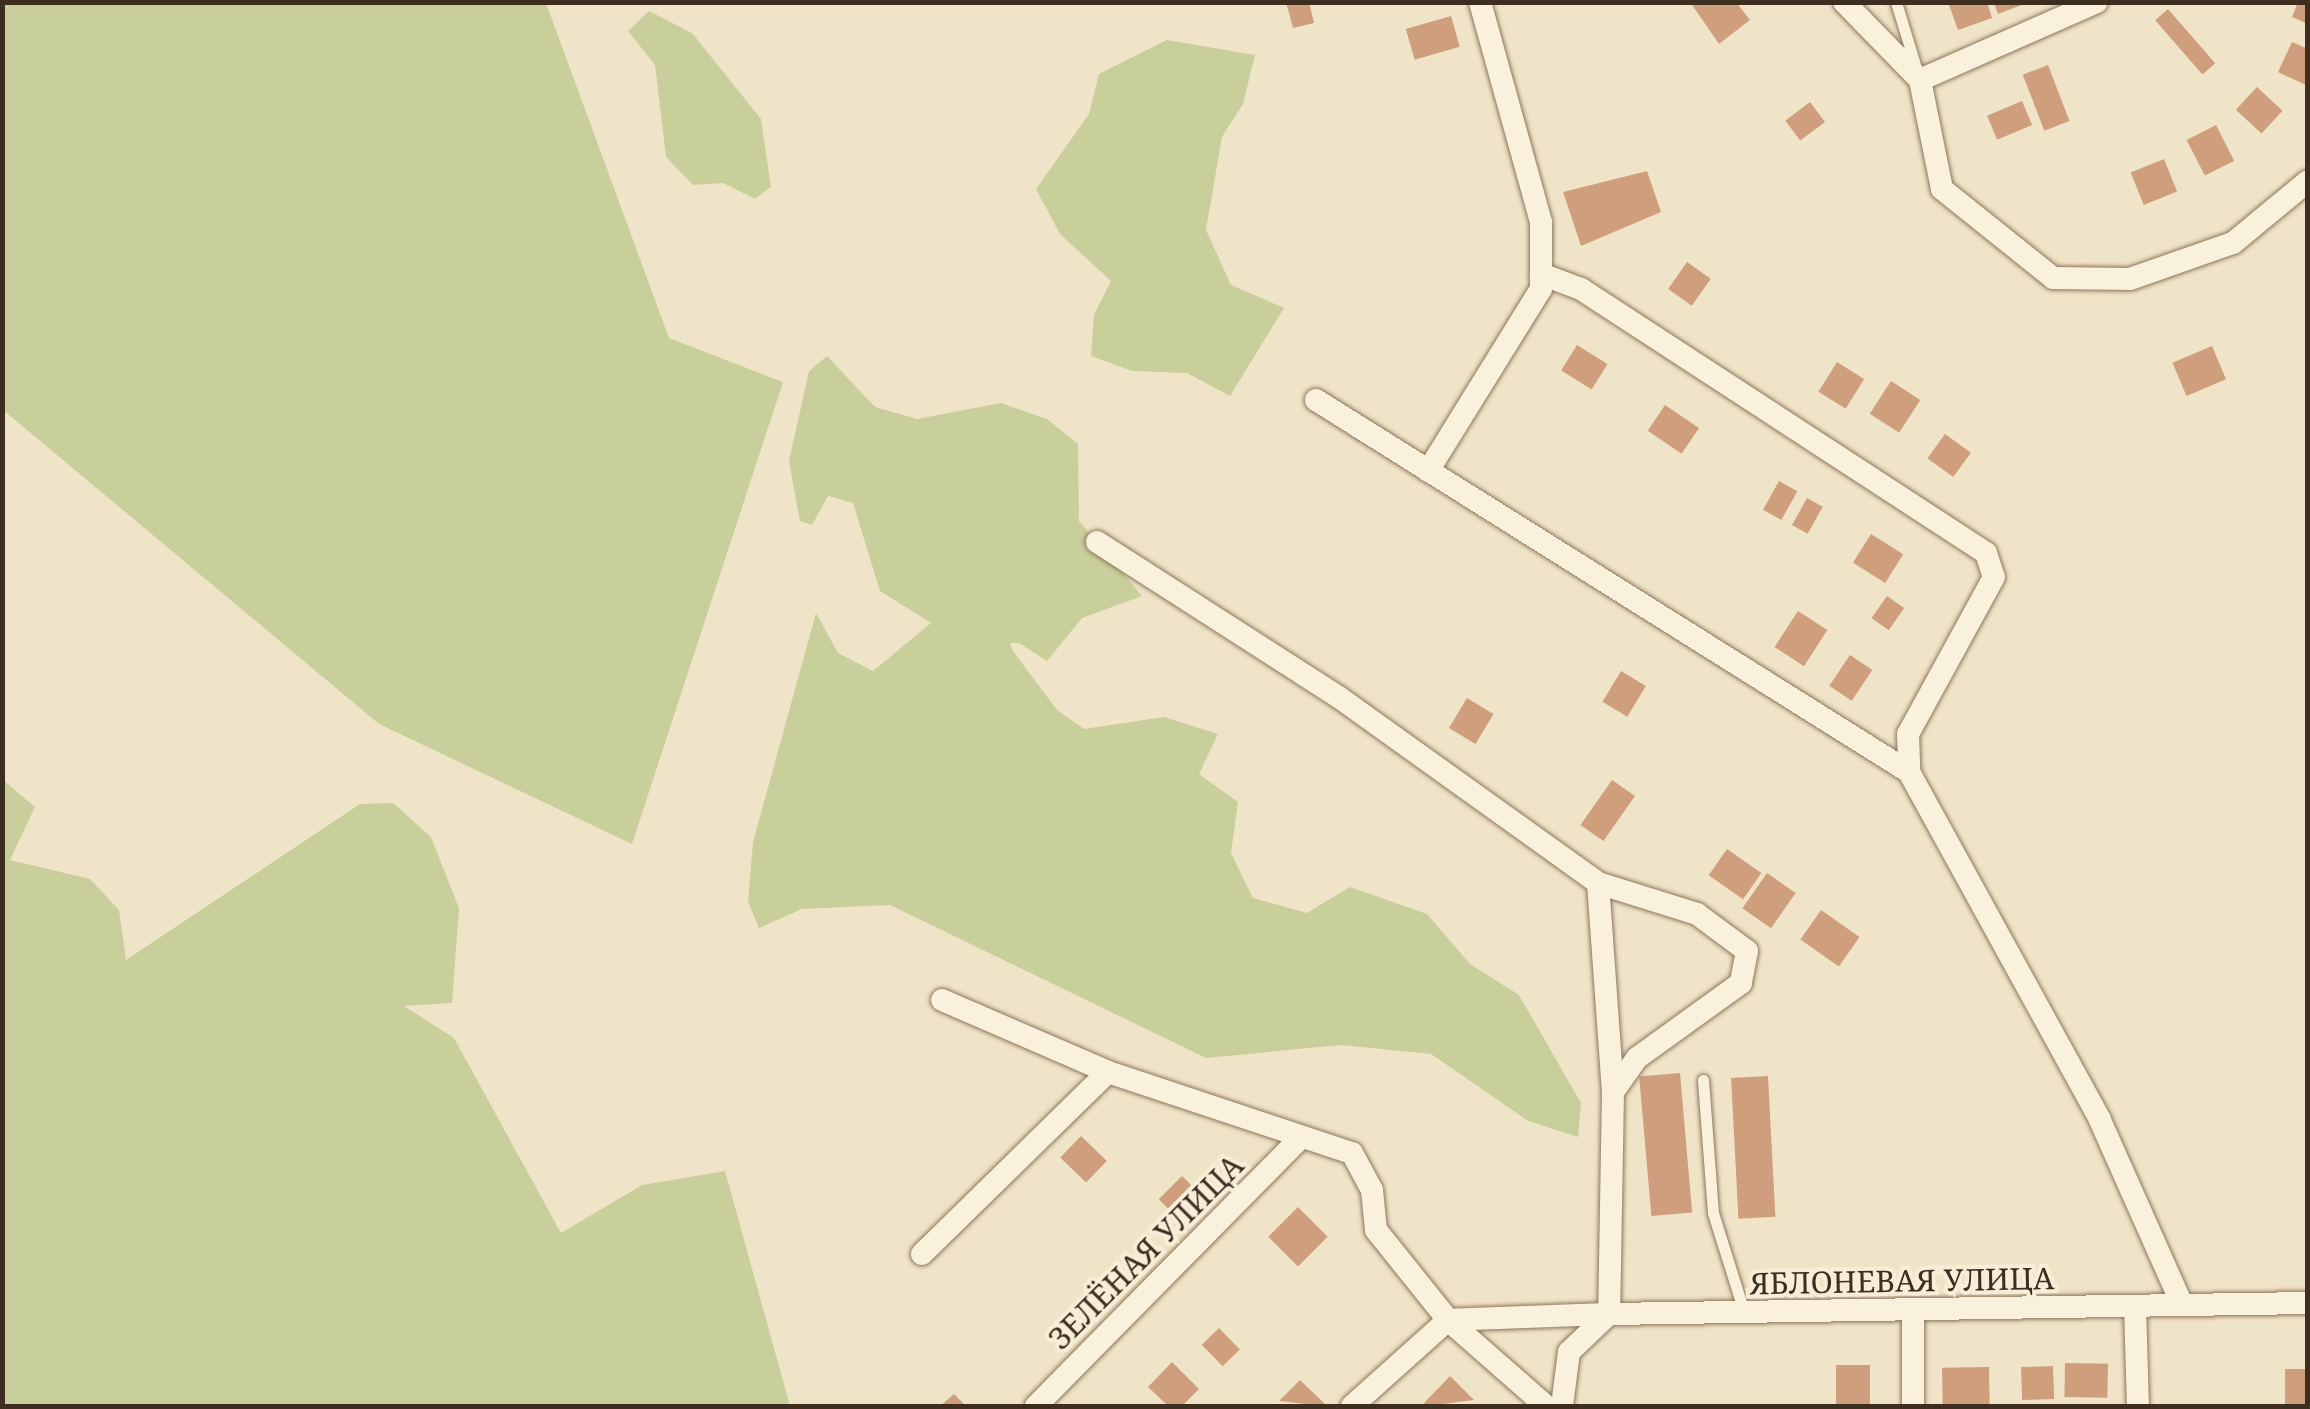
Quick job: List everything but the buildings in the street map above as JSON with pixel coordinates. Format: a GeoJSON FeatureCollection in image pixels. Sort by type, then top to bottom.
{"type":"FeatureCollection","features":[{"type":"Feature","properties":{"kind":"street"},"geometry":{"type":"LineString","coordinates":[[1428,471],[1542,288],[1541,222],[1480,2]]}},
{"type":"Feature","properties":{"kind":"street"},"geometry":{"type":"LineString","coordinates":[[1844,2],[1920,80],[1942,188],[2053,278],[2130,279],[2234,242],[2308,181]]}},
{"type":"Feature","properties":{"kind":"street"},"geometry":{"type":"LineString","coordinates":[[1920,80],[2097,2]]}},
{"type":"Feature","properties":{"kind":"street"},"geometry":{"type":"LineString","coordinates":[[1542,274],[1580,289],[1986,553],[1994,577],[1908,734],[1910,772],[2090,1101],[2182,1304]]}},
{"type":"Feature","properties":{"kind":"street"},"geometry":{"type":"LineString","coordinates":[[1316,400],[1910,772]]}},
{"type":"Feature","properties":{"kind":"street"},"geometry":{"type":"LineString","coordinates":[[1098,542],[1340,698],[1598,882],[1697,914],[1747,951],[1742,983],[1638,1058],[1613,1092]]}},
{"type":"Feature","properties":{"kind":"street"},"geometry":{"type":"LineString","coordinates":[[1562,1406],[1570,1352],[1610,1314],[1613,1092],[1598,882]]}},
{"type":"Feature","properties":{"kind":"street"},"geometry":{"type":"LineString","coordinates":[[942,1000],[1108,1072],[1298,1140],[1352,1153],[1372,1190],[1376,1230],[1448,1320],[1546,1406]]}},
{"type":"Feature","properties":{"kind":"street"},"geometry":{"type":"LineString","coordinates":[[922,1254],[1108,1072]]}},
{"type":"Feature","properties":{"kind":"street","name":"ЗЕЛЁНАЯ УЛИЦА"},"geometry":{"type":"LineString","coordinates":[[1036,1406],[1298,1140]]}},
{"type":"Feature","properties":{"kind":"street","name":"ЯБЛОНЕВАЯ УЛИЦА"},"geometry":{"type":"LineString","coordinates":[[1448,1320],[2308,1303]]}},
{"type":"Feature","properties":{"kind":"street"},"geometry":{"type":"LineString","coordinates":[[2134,1306],[2138,1406]]}},
{"type":"Feature","properties":{"kind":"street"},"geometry":{"type":"LineString","coordinates":[[1913,1309],[1913,1406]]}},
{"type":"Feature","properties":{"kind":"street"},"geometry":{"type":"LineString","coordinates":[[1352,1406],[1448,1320]]}},
{"type":"Feature","properties":{"kind":"lane"},"geometry":{"type":"LineString","coordinates":[[1896,2],[1920,80]]}},
{"type":"Feature","properties":{"kind":"lane"},"geometry":{"type":"LineString","coordinates":[[1702,1080],[1713,1214],[1745,1314]]}},
{"type":"Feature","properties":{"kind":"green space"},"geometry":{"type":"Polygon","coordinates":[[[2,3],[546,3],[669,338],[783,382],[632,844],[379,724],[3,410],[2,3]]]}},
{"type":"Feature","properties":{"kind":"green space"},"geometry":{"type":"Polygon","coordinates":[[[649,11],[692,33],[761,119],[771,187],[755,199],[723,183],[693,185],[666,157],[655,65],[628,31],[649,11]]]}},
{"type":"Feature","properties":{"kind":"green space"},"geometry":{"type":"Polygon","coordinates":[[[1167,40],[1255,55],[1243,104],[1222,137],[1206,230],[1231,285],[1284,308],[1230,396],[1187,373],[1132,371],[1091,356],[1094,315],[1111,281],[1060,234],[1036,189],[1089,114],[1099,74],[1167,40]]]}},
{"type":"Feature","properties":{"kind":"green space"},"geometry":{"type":"Polygon","coordinates":[[[827,356],[875,407],[917,419],[1001,403],[1047,419],[1078,444],[1079,521],[1142,596],[1082,618],[1047,661],[1019,643],[1010,643],[1013,651],[1057,710],[1084,729],[1164,717],[1218,734],[1199,774],[1238,802],[1231,853],[1253,898],[1307,913],[1350,887],[1427,914],[1470,964],[1519,995],[1581,1103],[1578,1137],[1528,1121],[1431,1054],[1341,1045],[1206,1058],[890,905],[802,909],[759,928],[748,902],[753,842],[816,613],[838,653],[873,671],[931,623],[880,591],[853,503],[828,496],[812,525],[800,521],[789,461],[809,371],[827,356]]]}},
{"type":"Feature","properties":{"kind":"green space"},"geometry":{"type":"Polygon","coordinates":[[[2,779],[35,807],[10,860],[90,879],[119,910],[126,960],[360,804],[393,803],[431,837],[459,908],[452,1003],[404,1006],[454,1038],[561,1233],[642,1185],[725,1171],[790,1406],[3,1406],[2,779]]]}}]}
